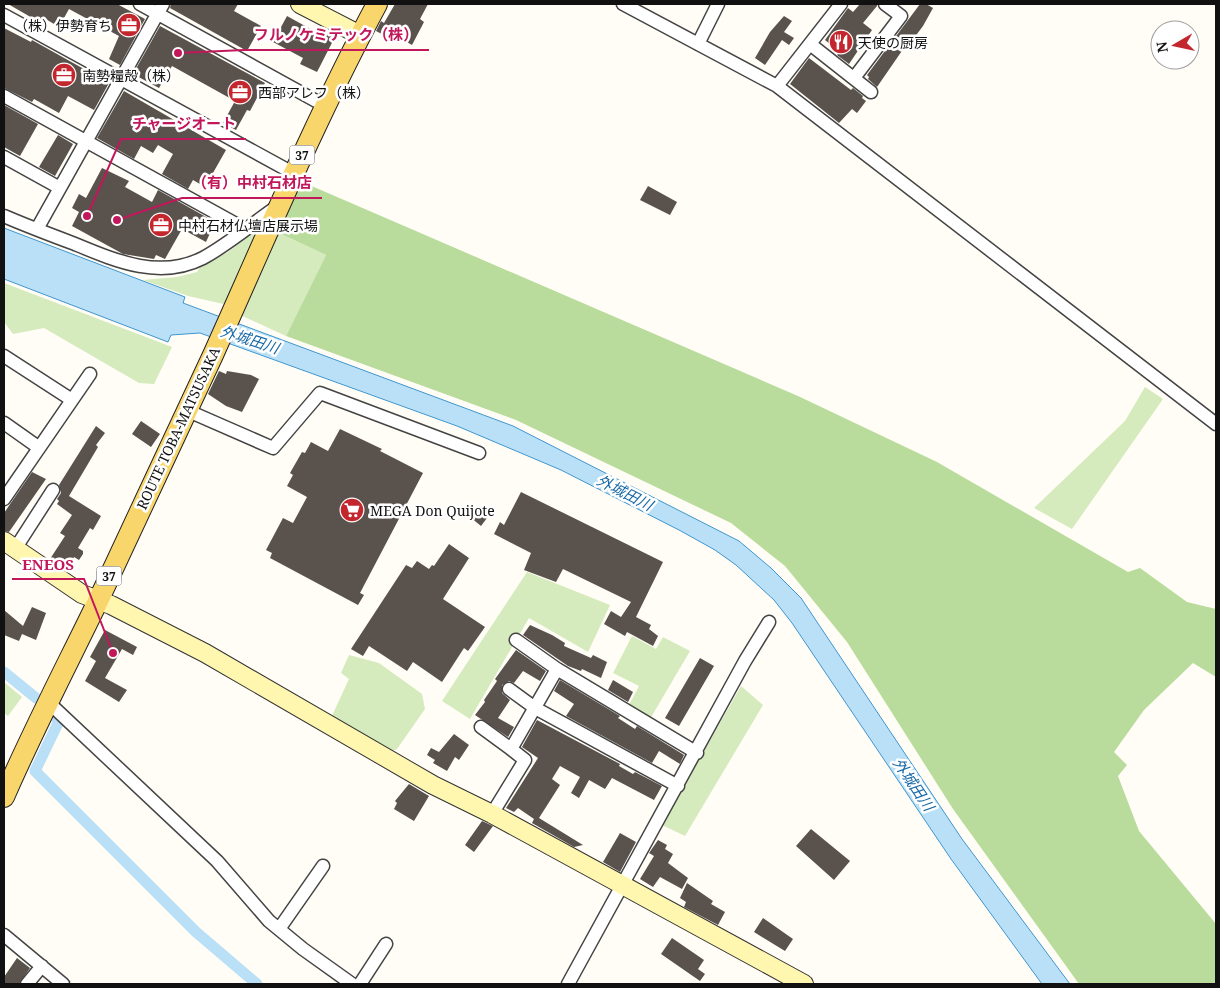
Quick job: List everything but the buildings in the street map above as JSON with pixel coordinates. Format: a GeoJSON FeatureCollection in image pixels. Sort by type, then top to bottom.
{"type":"FeatureCollection","features":[{"type":"Feature","properties":{"kind":"main road","name":"ROUTE TOBA-MATSUSAKA"},"geometry":{"type":"LineString","coordinates":[[4,797],[47,701],[98,601],[213,354],[282,204],[292,173],[377,4]]}},
{"type":"Feature","properties":{"kind":"street"},"geometry":{"type":"LineString","coordinates":[[140,4],[160,9],[326,107]]}},
{"type":"Feature","properties":{"kind":"street"},"geometry":{"type":"LineString","coordinates":[[300,4],[360,35]]}},
{"type":"Feature","properties":{"kind":"street"},"geometry":{"type":"LineString","coordinates":[[623,4],[778,86],[1216,424]]}},
{"type":"Feature","properties":{"kind":"street"},"geometry":{"type":"LineString","coordinates":[[698,44],[718,4]]}},
{"type":"Feature","properties":{"kind":"street"},"geometry":{"type":"LineString","coordinates":[[778,86],[841,4]]}},
{"type":"Feature","properties":{"kind":"street"},"geometry":{"type":"LineString","coordinates":[[854,78],[901,16],[885,4]]}},
{"type":"Feature","properties":{"kind":"street"},"geometry":{"type":"LineString","coordinates":[[36,229],[160,9]]}},
{"type":"Feature","properties":{"kind":"street"},"geometry":{"type":"LineString","coordinates":[[4,15],[292,173]]}},
{"type":"Feature","properties":{"kind":"street"},"geometry":{"type":"LineString","coordinates":[[810,44],[871,92]]}},
{"type":"Feature","properties":{"kind":"street"},"geometry":{"type":"LineString","coordinates":[[4,96],[245,229]]}},
{"type":"Feature","properties":{"kind":"street"},"geometry":{"type":"LineString","coordinates":[[4,158],[60,188]]}},
{"type":"Feature","properties":{"kind":"street"},"geometry":{"type":"LineString","coordinates":[[4,216],[125,263],[164,269],[187,264],[204,257],[282,204]]}},
{"type":"Feature","properties":{"kind":"street"},"geometry":{"type":"LineString","coordinates":[[4,356],[72,400]]}},
{"type":"Feature","properties":{"kind":"street"},"geometry":{"type":"LineString","coordinates":[[4,499],[90,374]]}},
{"type":"Feature","properties":{"kind":"street"},"geometry":{"type":"LineString","coordinates":[[186,410],[273,448],[320,393],[479,453]]}},
{"type":"Feature","properties":{"kind":"street"},"geometry":{"type":"LineString","coordinates":[[4,423],[38,447]]}},
{"type":"Feature","properties":{"kind":"street"},"geometry":{"type":"LineString","coordinates":[[53,490],[9,545],[82,594],[111,605],[205,653],[433,785],[492,814],[804,984]]}},
{"type":"Feature","properties":{"kind":"street"},"geometry":{"type":"LineString","coordinates":[[568,984],[697,752],[745,661],[769,622]]}},
{"type":"Feature","properties":{"kind":"street"},"geometry":{"type":"LineString","coordinates":[[516,640],[557,669],[697,752]]}},
{"type":"Feature","properties":{"kind":"street"},"geometry":{"type":"LineString","coordinates":[[511,749],[557,669]]}},
{"type":"Feature","properties":{"kind":"street"},"geometry":{"type":"LineString","coordinates":[[509,689],[534,708],[678,786]]}},
{"type":"Feature","properties":{"kind":"street"},"geometry":{"type":"LineString","coordinates":[[47,701],[217,861],[279,930],[352,984]]}},
{"type":"Feature","properties":{"kind":"street"},"geometry":{"type":"LineString","coordinates":[[481,727],[525,760],[492,814]]}},
{"type":"Feature","properties":{"kind":"street"},"geometry":{"type":"LineString","coordinates":[[279,930],[323,866]]}},
{"type":"Feature","properties":{"kind":"street"},"geometry":{"type":"LineString","coordinates":[[4,935],[63,984]]}},
{"type":"Feature","properties":{"kind":"street"},"geometry":{"type":"LineString","coordinates":[[360,984],[386,944]]}},
{"type":"Feature","properties":{"kind":"street"},"geometry":{"type":"LineString","coordinates":[[27,984],[42,966]]}},
{"type":"Feature","properties":{"kind":"green space"},"geometry":{"type":"Polygon","coordinates":[[[302,184],[307,184],[798,396],[937,462],[1128,572],[1140,568],[1187,602],[1216,609],[1216,677],[1193,663],[1144,710],[1114,752],[1127,765],[1118,776],[1139,831],[1216,924],[1216,984],[1079,984],[953,809],[847,642],[785,566],[731,523],[516,420],[286,336],[326,255],[277,232],[295,190],[302,184]]]}},
{"type":"Feature","properties":{"kind":"green space"},"geometry":{"type":"Polygon","coordinates":[[[268,217],[228,305],[188,296],[143,280],[177,277],[197,272],[200,267],[228,252],[251,234],[248,230],[268,217]]]}},
{"type":"Feature","properties":{"kind":"green space"},"geometry":{"type":"Polygon","coordinates":[[[277,232],[326,255],[286,336],[238,314],[277,232]]]}},
{"type":"Feature","properties":{"kind":"green space"},"geometry":{"type":"Polygon","coordinates":[[[4,283],[172,347],[154,384],[139,383],[44,328],[13,334],[4,322],[4,283]]]}},
{"type":"Feature","properties":{"kind":"green space"},"geometry":{"type":"Polygon","coordinates":[[[1145,387],[1163,399],[1072,529],[1034,508],[1125,421],[1145,387]]]}},
{"type":"Feature","properties":{"kind":"green space"},"geometry":{"type":"Polygon","coordinates":[[[527,572],[610,605],[588,652],[529,618],[470,719],[442,701],[527,572]]]}},
{"type":"Feature","properties":{"kind":"green space"},"geometry":{"type":"Polygon","coordinates":[[[632,636],[656,649],[663,637],[690,651],[650,719],[628,707],[639,686],[613,673],[632,636]]]}},
{"type":"Feature","properties":{"kind":"green space"},"geometry":{"type":"Polygon","coordinates":[[[349,655],[379,663],[422,694],[425,709],[397,749],[387,753],[330,720],[349,679],[341,673],[349,655]]]}},
{"type":"Feature","properties":{"kind":"green space"},"geometry":{"type":"Polygon","coordinates":[[[4,682],[22,697],[8,716],[4,713],[4,682]]]}},
{"type":"Feature","properties":{"kind":"green space"},"geometry":{"type":"Polygon","coordinates":[[[741,686],[763,705],[685,836],[662,825],[741,686]]]}},
{"type":"Feature","properties":{"kind":"water","name":"外城田川"},"geometry":{"type":"Polygon","coordinates":[[[4,228],[185,297],[183,303],[513,426],[739,541],[771,568],[801,598],[962,839],[1070,984],[1042,984],[951,859],[792,623],[774,600],[736,565],[715,550],[561,470],[457,426],[200,333],[171,335],[168,342],[4,279],[4,228]]]}},
{"type":"Feature","properties":{"kind":"waterway"},"geometry":{"type":"LineString","coordinates":[[4,672],[36,698]]}},
{"type":"Feature","properties":{"kind":"waterway"},"geometry":{"type":"LineString","coordinates":[[56,718],[59,721],[35,771],[196,932],[257,984]]}},
{"type":"Feature","properties":{"kind":"place","name":"（株）伊勢育ち"},"geometry":{"type":"Point","coordinates":[129,25]}},
{"type":"Feature","properties":{"kind":"place","name":"天使の厨房"},"geometry":{"type":"Point","coordinates":[841,42]}},
{"type":"Feature","properties":{"kind":"place","name":"フルノケミテック（株）"},"geometry":{"type":"Point","coordinates":[178,53]}},
{"type":"Feature","properties":{"kind":"place","name":"南勢糧殻（株）"},"geometry":{"type":"Point","coordinates":[64,75]}},
{"type":"Feature","properties":{"kind":"place","name":"西部アレフ（株）"},"geometry":{"type":"Point","coordinates":[240,92]}},
{"type":"Feature","properties":{"kind":"place","name":"チャージオート"},"geometry":{"type":"Point","coordinates":[87,216]}},
{"type":"Feature","properties":{"kind":"place","name":"（有）中村石材店"},"geometry":{"type":"Point","coordinates":[117,220]}},
{"type":"Feature","properties":{"kind":"place","name":"中村石材仏壇店展示場"},"geometry":{"type":"Point","coordinates":[161,225]}},
{"type":"Feature","properties":{"kind":"place","name":"MEGA Don Quijote"},"geometry":{"type":"Point","coordinates":[352,510]}},
{"type":"Feature","properties":{"kind":"place","name":"ENEOS"},"geometry":{"type":"Point","coordinates":[113,653]}}]}
